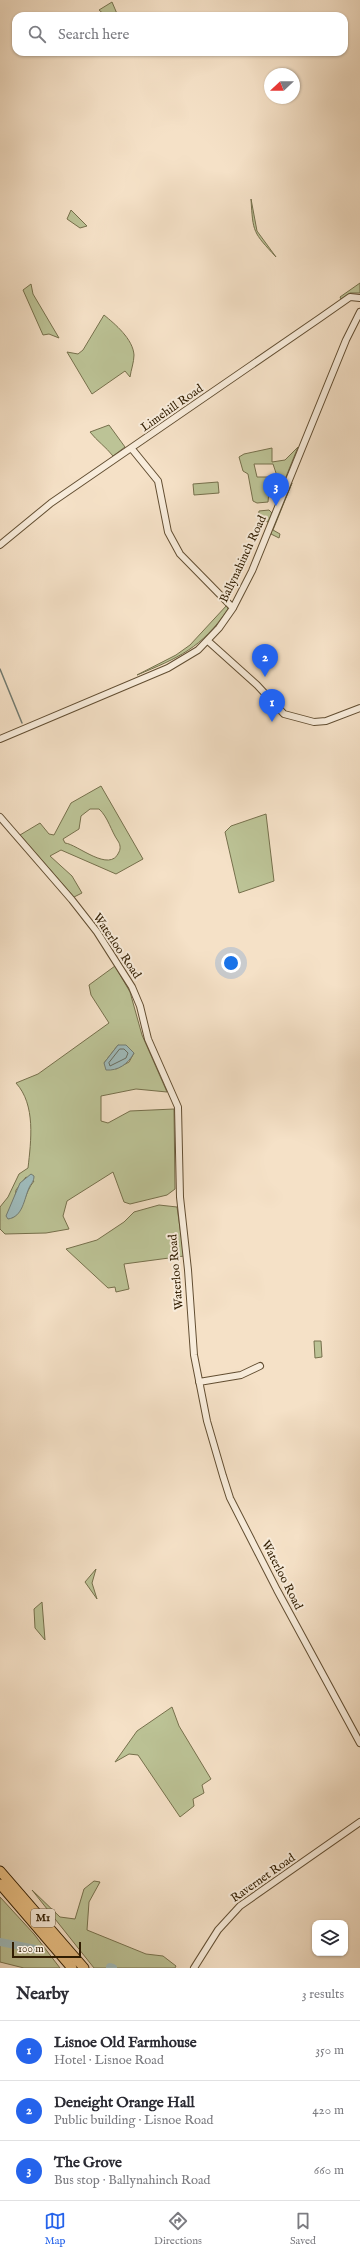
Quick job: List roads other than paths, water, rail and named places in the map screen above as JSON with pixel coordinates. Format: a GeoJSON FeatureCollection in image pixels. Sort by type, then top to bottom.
{"type":"FeatureCollection","features":[{"type":"Feature","properties":{"kind":"highway","name":"M1"},"geometry":{"type":"LineString","coordinates":[[0,1871],[84,1968]]}},
{"type":"Feature","properties":{"kind":"highway","name":"M1"},"geometry":{"type":"LineString","coordinates":[[0,1884],[72,1968]]}},
{"type":"Feature","properties":{"kind":"street","name":"Limehill Road"},"geometry":{"type":"LineString","coordinates":[[0,545],[51,503],[132,449],[350,297],[360,298]]}},
{"type":"Feature","properties":{"kind":"street","name":"Ballynahinch Road"},"geometry":{"type":"LineString","coordinates":[[0,739],[168,668],[198,650],[208,641],[233,608],[263,546],[327,385],[360,312]]}},
{"type":"Feature","properties":{"kind":"street"},"geometry":{"type":"LineString","coordinates":[[132,449],[158,480],[168,532],[180,554],[233,608]]}},
{"type":"Feature","properties":{"kind":"street"},"geometry":{"type":"LineString","coordinates":[[208,641],[257,685],[284,714],[314,722],[326,721],[360,708]]}},
{"type":"Feature","properties":{"kind":"street","name":"Waterloo Road"},"geometry":{"type":"LineString","coordinates":[[0,817],[72,900],[96,932],[132,987],[148,1039],[175,1095],[179,1120],[178,1159],[180,1197],[188,1270],[194,1355],[207,1420],[230,1498],[321,1674],[360,1743]]}},
{"type":"Feature","properties":{"kind":"street"},"geometry":{"type":"LineString","coordinates":[[199,1382],[241,1375],[260,1366]]}},
{"type":"Feature","properties":{"kind":"street","name":"Ravernet Road"},"geometry":{"type":"LineString","coordinates":[[194,1968],[218,1930],[240,1906],[360,1822]]}},
{"type":"Feature","properties":{"kind":"water"},"geometry":{"type":"Polygon","coordinates":[[[118,1045],[126,1045],[134,1053],[129,1060],[119,1068],[106,1070],[104,1063],[118,1045]]]}},
{"type":"Feature","properties":{"kind":"water"},"geometry":{"type":"Polygon","coordinates":[[[31,1174],[34,1176],[34,1180],[29,1188],[20,1211],[13,1218],[8,1219],[6,1216],[20,1183],[31,1174]]]}},
{"type":"Feature","properties":{"kind":"waterway"},"geometry":{"type":"LineString","coordinates":[[0,669],[22,723]]}},
{"type":"Feature","properties":{"kind":"waterway"},"geometry":{"type":"LineString","coordinates":[[0,1942],[35,1949]]}},
{"type":"Feature","properties":{"kind":"place","name":"The Grove"},"geometry":{"type":"Point","coordinates":[276,506]}},
{"type":"Feature","properties":{"kind":"place","name":"Deneight Orange Hall"},"geometry":{"type":"Point","coordinates":[265,677]}},
{"type":"Feature","properties":{"kind":"place","name":"Lisnoe Old Farmhouse"},"geometry":{"type":"Point","coordinates":[272,722]}}]}
